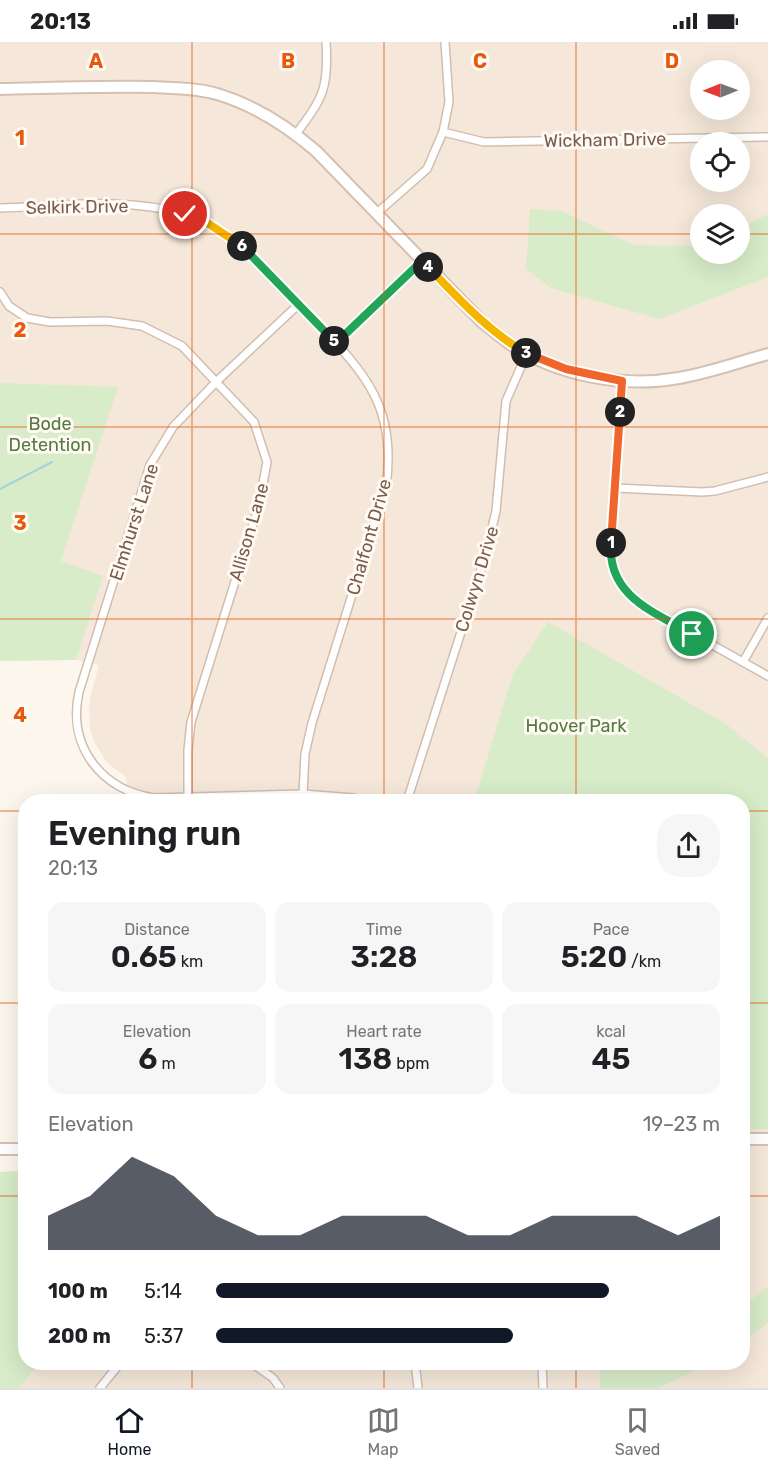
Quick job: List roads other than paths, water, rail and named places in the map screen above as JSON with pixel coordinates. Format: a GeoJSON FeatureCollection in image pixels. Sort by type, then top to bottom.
{"type":"FeatureCollection","features":[{"type":"Feature","properties":{"kind":"street"},"geometry":{"type":"LineString","coordinates":[[296,134],[315,109],[323,92],[328,65],[326,42]]}},
{"type":"Feature","properties":{"kind":"street"},"geometry":{"type":"LineString","coordinates":[[377,213],[427,169],[443,132],[449,102],[445,42]]}},
{"type":"Feature","properties":{"kind":"street"},"geometry":{"type":"LineString","coordinates":[[0,89],[172,88],[215,93],[258,110],[296,134],[316,151],[481,321],[511,344],[566,369],[622,381],[680,378],[768,354]]}},
{"type":"Feature","properties":{"kind":"street","name":"Wickham Drive"},"geometry":{"type":"LineString","coordinates":[[443,132],[484,142],[768,137]]}},
{"type":"Feature","properties":{"kind":"street","name":"Selkirk Drive"},"geometry":{"type":"LineString","coordinates":[[0,208],[130,204],[185,214],[209,224],[249,252],[299,304]]}},
{"type":"Feature","properties":{"kind":"street"},"geometry":{"type":"LineString","coordinates":[[336,343],[422,261]]}},
{"type":"Feature","properties":{"kind":"street","name":"Allison Lane"},"geometry":{"type":"LineString","coordinates":[[0,292],[9,306],[38,322],[107,321],[142,326],[182,346],[254,422],[267,462],[259,505],[191,722],[188,750],[188,794]]}},
{"type":"Feature","properties":{"kind":"street","name":"Chalfont Drive"},"geometry":{"type":"LineString","coordinates":[[299,304],[358,367],[369,382],[379,403],[387,438],[388,471],[383,500],[312,723],[305,754],[303,794]]}},
{"type":"Feature","properties":{"kind":"street","name":"Elmhurst Lane"},"geometry":{"type":"LineString","coordinates":[[140,794],[122,789],[101,774],[82,745],[77,722],[78,700],[150,465],[173,427],[217,381],[299,304]]}},
{"type":"Feature","properties":{"kind":"street","name":"Colwyn Drive"},"geometry":{"type":"LineString","coordinates":[[409,794],[485,557],[496,511],[506,401],[527,353]]}},
{"type":"Feature","properties":{"kind":"street"},"geometry":{"type":"LineString","coordinates":[[622,381],[610,548],[612,563],[620,585],[641,605],[768,676]]}},
{"type":"Feature","properties":{"kind":"street"},"geometry":{"type":"LineString","coordinates":[[615,488],[702,492],[715,491],[768,477]]}},
{"type":"Feature","properties":{"kind":"street"},"geometry":{"type":"LineString","coordinates":[[743,662],[768,618]]}},
{"type":"Feature","properties":{"kind":"street"},"geometry":{"type":"LineString","coordinates":[[750,1139],[768,1138]]}},
{"type":"Feature","properties":{"kind":"street"},"geometry":{"type":"LineString","coordinates":[[0,1149],[18,1149]]}},
{"type":"Feature","properties":{"kind":"street"},"geometry":{"type":"LineString","coordinates":[[100,1388],[115,1370]]}},
{"type":"Feature","properties":{"kind":"street"},"geometry":{"type":"LineString","coordinates":[[262,1370],[273,1378],[280,1388]]}},
{"type":"Feature","properties":{"kind":"street"},"geometry":{"type":"LineString","coordinates":[[416,1370],[417,1388]]}},
{"type":"Feature","properties":{"kind":"street"},"geometry":{"type":"LineString","coordinates":[[542,1370],[543,1388]]}},
{"type":"Feature","properties":{"kind":"waterway"},"geometry":{"type":"LineString","coordinates":[[0,489],[52,462]]}},
{"type":"Feature","properties":{"kind":"park label","name":"Bode Detention"},"geometry":{"type":"Point","coordinates":[50,434]}},
{"type":"Feature","properties":{"kind":"park label","name":"Hoover Park"},"geometry":{"type":"Point","coordinates":[576,726]}}]}
